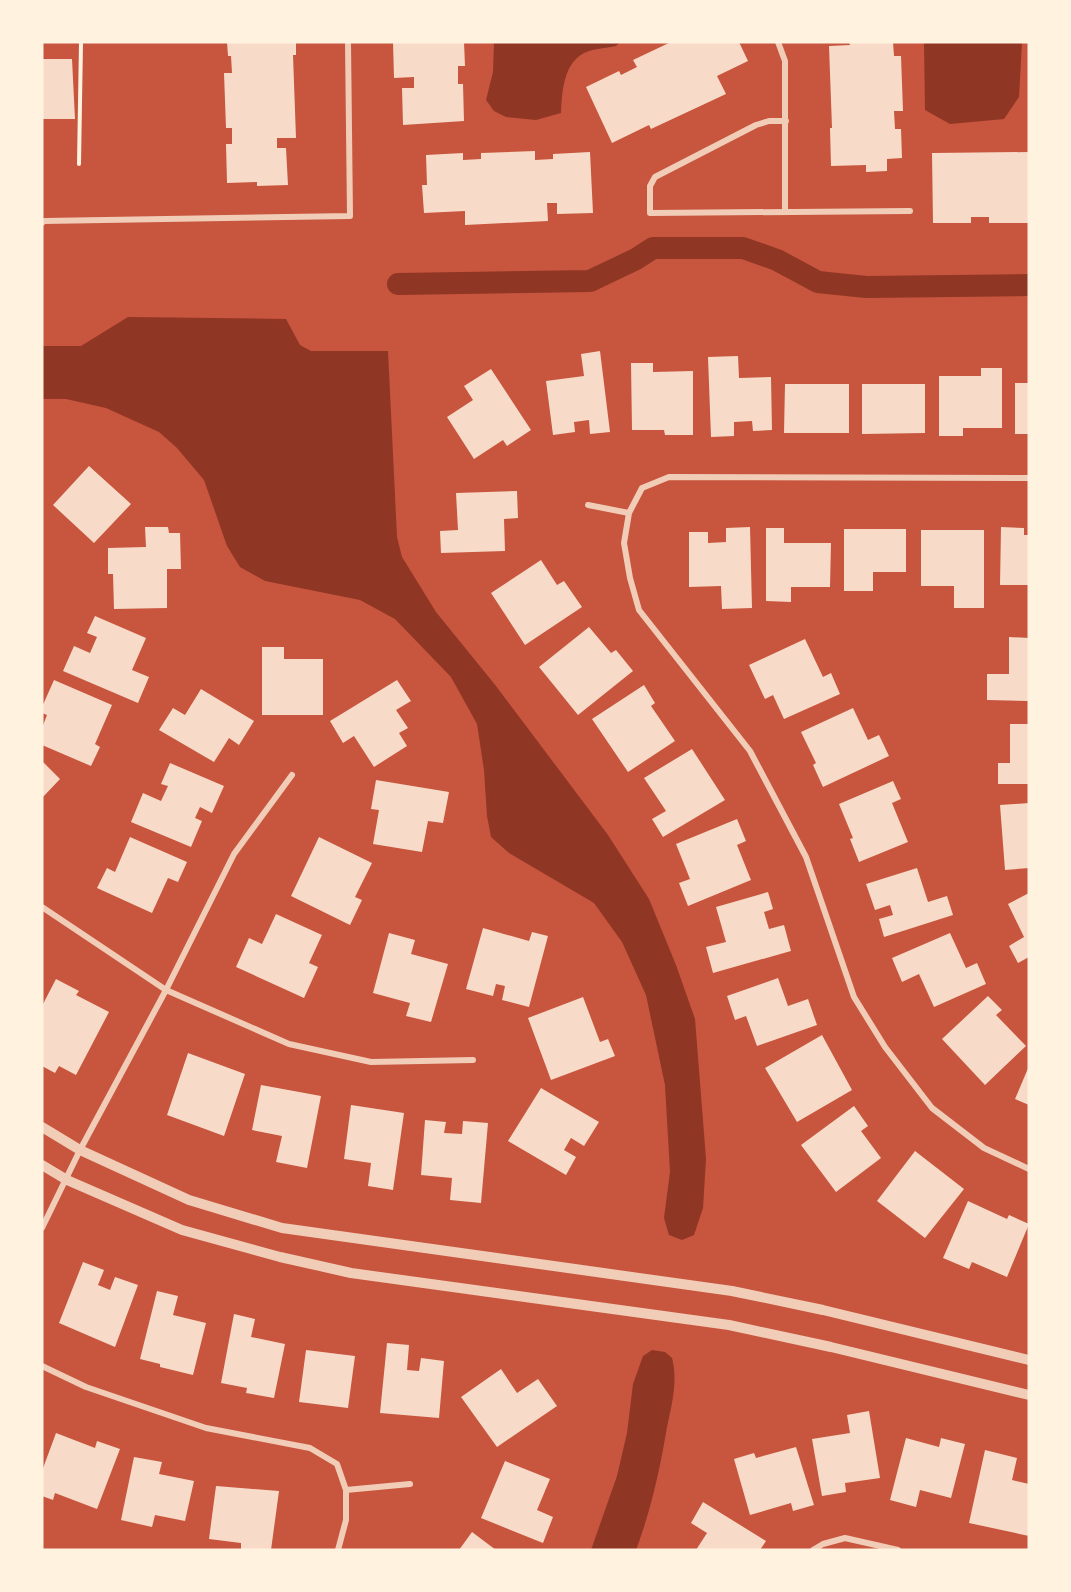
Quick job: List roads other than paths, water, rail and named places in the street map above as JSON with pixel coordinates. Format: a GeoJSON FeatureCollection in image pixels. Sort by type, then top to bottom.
{"type":"FeatureCollection","features":[{"type":"Feature","properties":{"kind":"street"},"geometry":{"type":"LineString","coordinates":[[42,223],[350,216],[348,42]]}},
{"type":"Feature","properties":{"kind":"street"},"geometry":{"type":"LineString","coordinates":[[778,42],[784,61],[785,212]]}},
{"type":"Feature","properties":{"kind":"street"},"geometry":{"type":"LineString","coordinates":[[786,121],[769,121],[756,125],[655,177],[650,186],[650,213],[910,211]]}},
{"type":"Feature","properties":{"kind":"street"},"geometry":{"type":"LineString","coordinates":[[1029,478],[669,477],[642,488],[629,513],[624,543],[639,610],[750,750],[806,857],[854,997],[885,1047],[932,1108],[984,1148],[1029,1169]]}},
{"type":"Feature","properties":{"kind":"street"},"geometry":{"type":"LineString","coordinates":[[588,506],[629,513]]}},
{"type":"Feature","properties":{"kind":"street"},"geometry":{"type":"LineString","coordinates":[[42,1228],[80,1150],[166,990],[234,854],[292,775]]}},
{"type":"Feature","properties":{"kind":"street"},"geometry":{"type":"LineString","coordinates":[[42,907],[166,990],[289,1044],[371,1062],[473,1060]]}},
{"type":"Feature","properties":{"kind":"street"},"geometry":{"type":"LineString","coordinates":[[42,1127],[80,1150],[189,1200],[282,1228],[732,1291],[823,1310],[1029,1360]]}},
{"type":"Feature","properties":{"kind":"street"},"geometry":{"type":"LineString","coordinates":[[42,1165],[67,1180],[182,1230],[331,1269],[729,1325],[1029,1395]]}},
{"type":"Feature","properties":{"kind":"street"},"geometry":{"type":"LineString","coordinates":[[42,1366],[86,1387],[206,1428],[309,1448],[337,1464],[346,1490],[346,1520],[338,1550]]}},
{"type":"Feature","properties":{"kind":"street"},"geometry":{"type":"LineString","coordinates":[[346,1490],[411,1484]]}},
{"type":"Feature","properties":{"kind":"street"},"geometry":{"type":"LineString","coordinates":[[813,1550],[823,1544],[845,1538],[898,1550]]}},
{"type":"Feature","properties":{"kind":"waterway"},"geometry":{"type":"LineString","coordinates":[[398,284],[590,281],[636,259],[653,248],[743,248],[777,260],[818,282],[866,287],[1029,285]]}}]}
